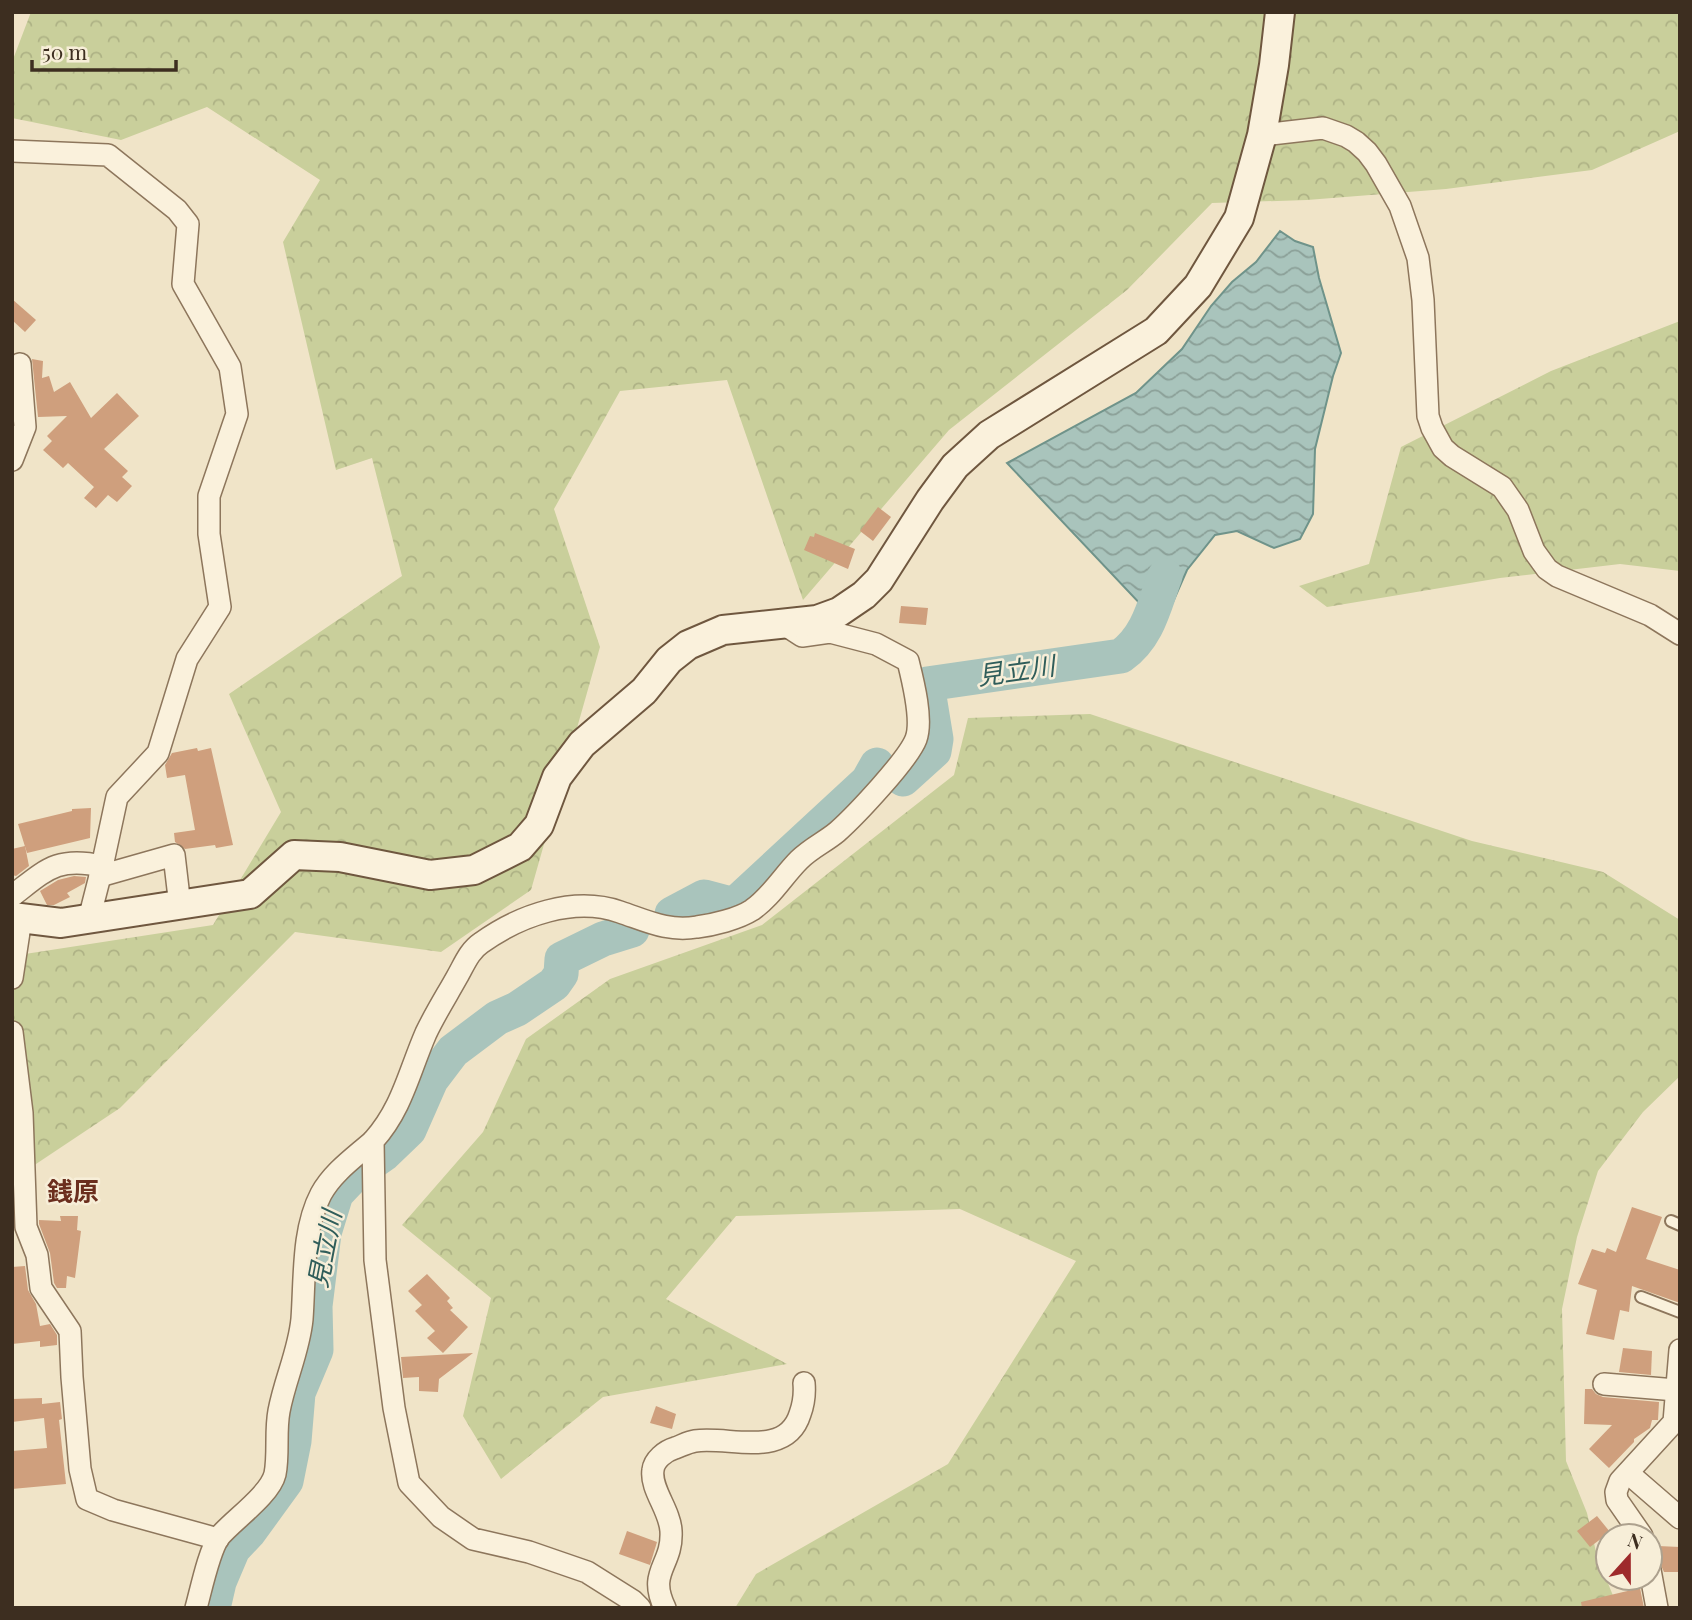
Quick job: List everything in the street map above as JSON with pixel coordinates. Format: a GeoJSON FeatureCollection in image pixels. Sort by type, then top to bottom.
{"type":"FeatureCollection","features":[{"type":"Feature","properties":{"kind":"street"},"geometry":{"type":"LineString","coordinates":[[15,911],[61,923],[250,894],[294,855],[340,857],[430,875],[474,870],[520,846],[539,825],[558,778],[582,744],[644,691],[669,660],[688,645],[723,630],[817,620],[839,611],[864,595],[879,580],[930,500],[956,466],[989,435],[1156,331],[1180,307],[1198,286],[1239,219],[1262,135],[1280,12]]}},
{"type":"Feature","properties":{"kind":"street"},"geometry":{"type":"LineString","coordinates":[[1262,135],[1323,128],[1346,136],[1367,152],[1400,206],[1418,258],[1423,300],[1428,416],[1443,448],[1451,456],[1502,487],[1518,510],[1534,551],[1547,569],[1557,576],[1650,615],[1680,634]]}},
{"type":"Feature","properties":{"kind":"street"},"geometry":{"type":"LineString","coordinates":[[12,151],[108,155],[177,210],[188,224],[183,284],[230,367],[237,414],[209,496],[209,534],[220,607],[187,659],[158,753],[117,797],[89,919]]}},
{"type":"Feature","properties":{"kind":"street"},"geometry":{"type":"LineString","coordinates":[[12,460],[25,428],[19,364]]}},
{"type":"Feature","properties":{"kind":"street"},"geometry":{"type":"LineString","coordinates":[[640,1608],[634,1601],[587,1572],[529,1552],[473,1539],[441,1517],[410,1483],[394,1408],[375,1260],[373,1156],[398,1106],[427,1031],[469,955],[479,943],[536,914],[575,906],[604,907],[664,928],[683,929],[700,927],[749,912],[775,889],[810,849],[835,833],[910,750],[918,732],[914,688],[908,661],[876,644],[830,632],[802,636],[782,623]]}},
{"type":"Feature","properties":{"kind":"street"},"geometry":{"type":"LineString","coordinates":[[12,978],[15,911],[47,869],[81,861],[101,871],[174,855],[180,905]]}},
{"type":"Feature","properties":{"kind":"street"},"geometry":{"type":"LineString","coordinates":[[12,1032],[22,1113],[26,1227],[37,1255],[41,1288],[70,1331],[80,1469],[87,1499],[113,1510],[218,1538]]}},
{"type":"Feature","properties":{"kind":"street"},"geometry":{"type":"LineString","coordinates":[[196,1608],[218,1538],[252,1507],[275,1476],[277,1423],[282,1394],[296,1356],[302,1319],[303,1282],[317,1203],[335,1174],[373,1156]]}},
{"type":"Feature","properties":{"kind":"street"},"geometry":{"type":"LineString","coordinates":[[1632,1522],[1617,1500],[1616,1492],[1620,1481],[1674,1422],[1680,1350]]}},
{"type":"Feature","properties":{"kind":"street"},"geometry":{"type":"LineString","coordinates":[[665,1608],[658,1591],[657,1579],[669,1550],[671,1528],[667,1511],[655,1485],[655,1464],[668,1450],[694,1441],[769,1441],[787,1436],[799,1418],[805,1392],[804,1383]]}},
{"type":"Feature","properties":{"kind":"street"},"geometry":{"type":"LineString","coordinates":[[1604,1384],[1676,1390]]}},
{"type":"Feature","properties":{"kind":"street"},"geometry":{"type":"LineString","coordinates":[[1628,1473],[1680,1518]]}},
{"type":"Feature","properties":{"kind":"lane"},"geometry":{"type":"LineString","coordinates":[[1641,1297],[1680,1312]]}},
{"type":"Feature","properties":{"kind":"green space"},"geometry":{"type":"Polygon","coordinates":[[[31,12],[1680,12],[1680,131],[1592,170],[1446,189],[1307,200],[1212,203],[1127,290],[949,430],[803,600],[727,380],[620,391],[554,509],[600,647],[531,890],[441,952],[295,932],[120,1108],[12,1180],[12,956],[213,925],[281,812],[229,694],[402,576],[372,458],[336,470],[283,242],[320,180],[207,107],[121,140],[12,118],[12,62],[31,12]]]}},
{"type":"Feature","properties":{"kind":"green space"},"geometry":{"type":"Polygon","coordinates":[[[1680,321],[1680,571],[1620,564],[1500,578],[1327,607],[1299,586],[1369,564],[1401,447],[1551,371],[1680,321]]]}},
{"type":"Feature","properties":{"kind":"green space"},"geometry":{"type":"Polygon","coordinates":[[[1090,714],[1472,841],[1603,872],[1680,920],[1680,1076],[1643,1112],[1598,1171],[1577,1237],[1562,1309],[1566,1461],[1587,1513],[1594,1543],[1594,1592],[1612,1592],[1618,1608],[735,1608],[756,1574],[948,1464],[1076,1261],[960,1209],[736,1216],[666,1299],[787,1364],[603,1397],[501,1479],[463,1416],[491,1298],[402,1225],[483,1132],[526,1039],[610,979],[762,925],[954,775],[968,718],[1090,714]]]}},
{"type":"Feature","properties":{"kind":"water"},"geometry":{"type":"Polygon","coordinates":[[[1280,231],[1295,241],[1313,247],[1319,278],[1341,353],[1315,449],[1313,514],[1300,539],[1274,548],[1237,531],[1215,535],[1187,570],[1162,627],[1007,463],[1136,393],[1182,349],[1211,306],[1232,282],[1256,262],[1280,231]]]}},
{"type":"Feature","properties":{"kind":"building"},"geometry":{"type":"Polygon","coordinates":[[[12,299],[36,320],[25,332],[12,320],[12,299]]]}},
{"type":"Feature","properties":{"kind":"building"},"geometry":{"type":"Polygon","coordinates":[[[32,359],[43,361],[42,378],[49,376],[54,392],[70,382],[91,418],[117,393],[139,416],[104,449],[128,471],[122,477],[132,486],[117,502],[108,495],[96,508],[84,498],[94,487],[68,463],[63,468],[43,450],[52,441],[47,436],[67,416],[38,417],[32,359]]]}},
{"type":"Feature","properties":{"kind":"building"},"geometry":{"type":"Polygon","coordinates":[[[878,507],[891,517],[873,541],[860,531],[878,507]]]}},
{"type":"Feature","properties":{"kind":"building"},"geometry":{"type":"Polygon","coordinates":[[[815,533],[855,549],[848,569],[804,550],[810,536],[814,537],[815,533]]]}},
{"type":"Feature","properties":{"kind":"building"},"geometry":{"type":"Polygon","coordinates":[[[901,606],[928,608],[926,625],[899,623],[901,606]]]}},
{"type":"Feature","properties":{"kind":"building"},"geometry":{"type":"Polygon","coordinates":[[[197,748],[198,751],[211,748],[233,845],[185,849],[175,842],[174,833],[195,830],[185,775],[167,778],[165,765],[172,753],[197,748]]]}},
{"type":"Feature","properties":{"kind":"building"},"geometry":{"type":"Polygon","coordinates":[[[91,808],[90,838],[27,853],[18,824],[72,809],[91,808]]]}},
{"type":"Feature","properties":{"kind":"building"},"geometry":{"type":"Polygon","coordinates":[[[25,846],[29,866],[16,876],[12,875],[12,849],[25,846]]]}},
{"type":"Feature","properties":{"kind":"building"},"geometry":{"type":"Polygon","coordinates":[[[74,876],[86,877],[85,883],[67,893],[70,897],[54,905],[47,905],[40,891],[58,880],[74,876]]]}},
{"type":"Feature","properties":{"kind":"building"},"geometry":{"type":"Polygon","coordinates":[[[1632,1207],[1662,1217],[1646,1259],[1680,1270],[1680,1303],[1632,1286],[1629,1312],[1620,1310],[1614,1340],[1586,1334],[1597,1290],[1578,1284],[1592,1249],[1605,1253],[1607,1248],[1616,1252],[1632,1207]]]}},
{"type":"Feature","properties":{"kind":"building"},"geometry":{"type":"Polygon","coordinates":[[[60,1216],[78,1216],[77,1230],[81,1231],[75,1278],[67,1276],[66,1288],[57,1288],[54,1283],[50,1253],[39,1224],[39,1220],[61,1221],[60,1216]]]}},
{"type":"Feature","properties":{"kind":"building"},"geometry":{"type":"Polygon","coordinates":[[[25,1266],[28,1290],[36,1304],[40,1326],[50,1324],[57,1335],[57,1345],[40,1347],[40,1341],[12,1344],[12,1267],[25,1266]]]}},
{"type":"Feature","properties":{"kind":"building"},"geometry":{"type":"Polygon","coordinates":[[[427,1274],[450,1298],[447,1301],[453,1308],[450,1310],[468,1327],[443,1353],[427,1338],[435,1331],[415,1311],[422,1305],[408,1291],[427,1274]]]}},
{"type":"Feature","properties":{"kind":"building"},"geometry":{"type":"Polygon","coordinates":[[[1623,1348],[1652,1351],[1651,1375],[1619,1372],[1623,1348]]]}},
{"type":"Feature","properties":{"kind":"building"},"geometry":{"type":"Polygon","coordinates":[[[473,1353],[439,1379],[438,1392],[419,1391],[419,1377],[403,1378],[401,1357],[473,1353]]]}},
{"type":"Feature","properties":{"kind":"building"},"geometry":{"type":"Polygon","coordinates":[[[1585,1389],[1592,1389],[1603,1397],[1659,1402],[1658,1420],[1652,1420],[1650,1428],[1634,1439],[1609,1468],[1589,1449],[1612,1425],[1584,1424],[1585,1389]]]}},
{"type":"Feature","properties":{"kind":"building"},"geometry":{"type":"Polygon","coordinates":[[[42,1398],[42,1404],[60,1402],[62,1419],[59,1420],[66,1484],[12,1489],[12,1451],[47,1448],[44,1418],[12,1422],[12,1399],[42,1398]]]}},
{"type":"Feature","properties":{"kind":"building"},"geometry":{"type":"Polygon","coordinates":[[[656,1406],[676,1414],[672,1429],[650,1423],[656,1406]]]}},
{"type":"Feature","properties":{"kind":"building"},"geometry":{"type":"Polygon","coordinates":[[[1597,1516],[1602,1522],[1594,1522],[1594,1544],[1590,1547],[1577,1531],[1597,1516]]]}},
{"type":"Feature","properties":{"kind":"building"},"geometry":{"type":"Polygon","coordinates":[[[627,1531],[657,1542],[650,1565],[619,1554],[627,1531]]]}},
{"type":"Feature","properties":{"kind":"building"},"geometry":{"type":"Polygon","coordinates":[[[1664,1546],[1680,1547],[1680,1572],[1664,1572],[1664,1546]]]}},
{"type":"Feature","properties":{"kind":"building"},"geometry":{"type":"Polygon","coordinates":[[[1623,1592],[1641,1592],[1644,1608],[1582,1608],[1581,1602],[1623,1592]]]}},
{"type":"Feature","properties":{"kind":"waterway","name":"見立川"},"geometry":{"type":"LineString","coordinates":[[903,779],[934,751],[936,739],[927,684],[1121,656],[1138,640],[1144,630],[1165,576]]}},
{"type":"Feature","properties":{"kind":"waterway","name":"見立川"},"geometry":{"type":"LineString","coordinates":[[672,914],[704,897],[734,905],[868,781],[877,765]]}},
{"type":"Feature","properties":{"kind":"waterway","name":"見立川"},"geometry":{"type":"LineString","coordinates":[[213,1608],[219,1582],[233,1549],[249,1532],[286,1481],[294,1441],[298,1393],[316,1350],[315,1306],[324,1233],[336,1194],[354,1175],[384,1154],[409,1130],[431,1080],[453,1051],[497,1018],[517,1009],[554,984],[561,974],[562,959],[603,939],[632,930]]}},
{"type":"Feature","properties":{"kind":"district","name":"銭原"},"geometry":{"type":"Point","coordinates":[73,1192]}}]}
